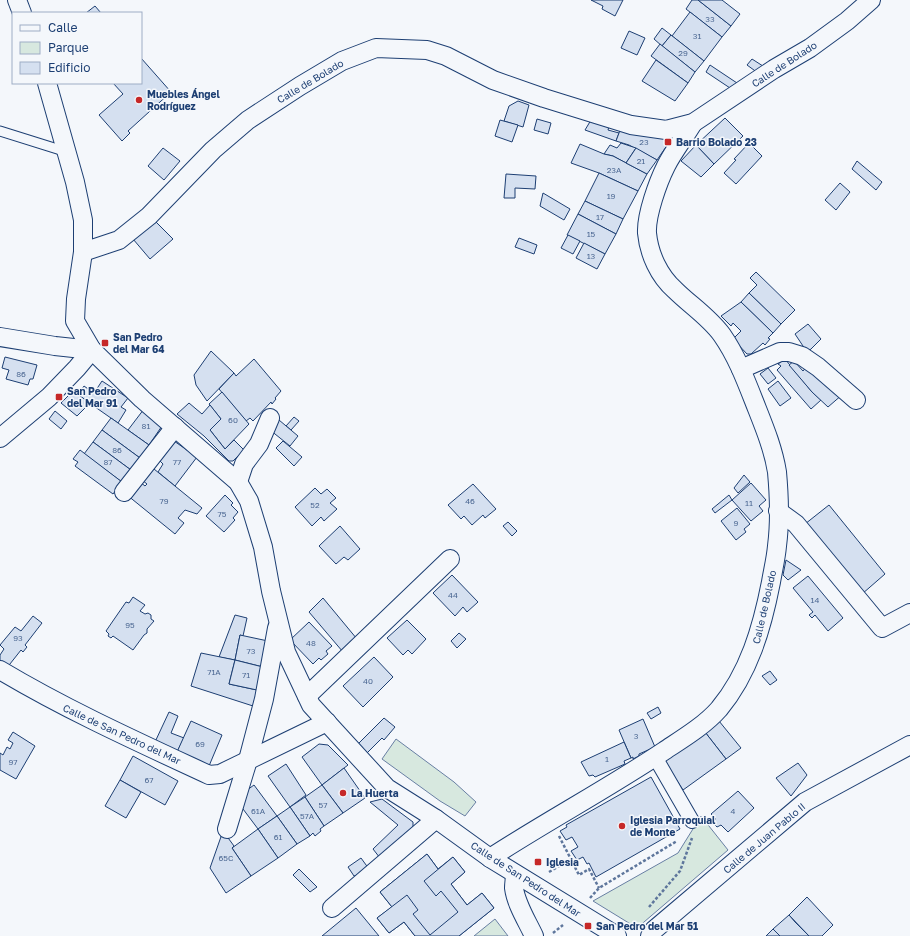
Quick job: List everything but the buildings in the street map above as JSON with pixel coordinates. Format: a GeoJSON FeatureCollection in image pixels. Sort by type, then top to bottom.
{"type":"FeatureCollection","features":[{"type":"Feature","properties":{"kind":"street"},"geometry":{"type":"LineString","coordinates":[[17,0],[22,12]]}},
{"type":"Feature","properties":{"kind":"street","name":"Calle de Bolado"},"geometry":{"type":"LineString","coordinates":[[83,252],[119,240],[149,216],[214,150],[248,120],[342,61],[376,48],[427,50],[446,56],[493,80],[544,98],[631,125],[666,130],[693,123],[774,69],[810,48],[847,21],[871,0]]}},
{"type":"Feature","properties":{"kind":"street","name":"Calle de San Pedro del Mar"},"geometry":{"type":"LineString","coordinates":[[47,84],[75,182],[83,220],[83,252],[76,299],[75,321],[92,350],[142,399],[238,482],[249,501],[263,547],[278,623],[286,652],[311,705],[387,788],[436,819],[490,858],[617,936]]}},
{"type":"Feature","properties":{"kind":"street","name":"Calle de Bolado"},"geometry":{"type":"LineString","coordinates":[[490,858],[655,757],[695,730],[717,711],[737,685],[755,647],[765,610],[778,545],[776,470],[772,448],[741,369],[732,351],[719,331],[704,315],[672,288],[658,270],[651,251],[647,232],[649,212],[666,167],[693,123]]}},
{"type":"Feature","properties":{"kind":"street"},"geometry":{"type":"LineString","coordinates":[[0,337],[55,346],[92,350]]}},
{"type":"Feature","properties":{"kind":"street"},"geometry":{"type":"LineString","coordinates":[[0,438],[49,397],[92,350]]}},
{"type":"Feature","properties":{"kind":"street"},"geometry":{"type":"LineString","coordinates":[[741,369],[780,352],[789,352],[802,356],[818,367],[856,400]]}},
{"type":"Feature","properties":{"kind":"street"},"geometry":{"type":"LineString","coordinates":[[238,482],[244,464],[259,444],[270,418]]}},
{"type":"Feature","properties":{"kind":"street"},"geometry":{"type":"LineString","coordinates":[[124,492],[175,427]]}},
{"type":"Feature","properties":{"kind":"street"},"geometry":{"type":"LineString","coordinates":[[778,511],[796,524],[882,628],[910,613]]}},
{"type":"Feature","properties":{"kind":"street"},"geometry":{"type":"LineString","coordinates":[[306,696],[450,558]]}},
{"type":"Feature","properties":{"kind":"street","name":"Calle de San Pedro del Mar"},"geometry":{"type":"LineString","coordinates":[[228,829],[264,699],[278,623]]}},
{"type":"Feature","properties":{"kind":"street","name":"Calle de San Pedro del Mar"},"geometry":{"type":"LineString","coordinates":[[0,670],[58,704],[209,775],[220,774],[327,722]]}},
{"type":"Feature","properties":{"kind":"street","name":"Calle de Juan Pablo II"},"geometry":{"type":"LineString","coordinates":[[650,936],[654,930],[805,802],[910,745]]}},
{"type":"Feature","properties":{"kind":"street"},"geometry":{"type":"LineString","coordinates":[[655,757],[692,821]]}},
{"type":"Feature","properties":{"kind":"street"},"geometry":{"type":"LineString","coordinates":[[332,908],[436,819]]}},
{"type":"Feature","properties":{"kind":"street"},"geometry":{"type":"LineString","coordinates":[[515,874],[514,888],[522,912],[534,936]]}},
{"type":"Feature","properties":{"kind":"lane"},"geometry":{"type":"LineString","coordinates":[[0,130],[67,152]]}},
{"type":"Feature","properties":{"kind":"path"},"geometry":{"type":"LineString","coordinates":[[550,820],[580,875],[589,870],[599,888]]}},
{"type":"Feature","properties":{"kind":"path"},"geometry":{"type":"LineString","coordinates":[[647,909],[680,871],[695,830],[692,821]]}},
{"type":"Feature","properties":{"kind":"path"},"geometry":{"type":"LineString","coordinates":[[577,912],[599,888],[676,842]]}},
{"type":"Feature","properties":{"kind":"green space"},"geometry":{"type":"Polygon","coordinates":[[[396,739],[454,782],[476,802],[465,816],[440,801],[382,759],[396,739]]]}},
{"type":"Feature","properties":{"kind":"green space"},"geometry":{"type":"Polygon","coordinates":[[[701,816],[728,850],[637,928],[593,901],[678,853],[701,816]]]}},
{"type":"Feature","properties":{"kind":"green space"},"geometry":{"type":"Polygon","coordinates":[[[495,919],[508,936],[474,936],[495,919]]]}},
{"type":"Feature","properties":{"kind":"place","name":"Muebles Ángel Rodríguez"},"geometry":{"type":"Point","coordinates":[139,100]}},
{"type":"Feature","properties":{"kind":"place","name":"Barrio Bolado 23"},"geometry":{"type":"Point","coordinates":[668,142]}},
{"type":"Feature","properties":{"kind":"place","name":"San Pedro del Mar 64"},"geometry":{"type":"Point","coordinates":[105,343]}},
{"type":"Feature","properties":{"kind":"place","name":"San Pedro del Mar 91"},"geometry":{"type":"Point","coordinates":[59,397]}},
{"type":"Feature","properties":{"kind":"place","name":"La Huerta"},"geometry":{"type":"Point","coordinates":[343,793]}},
{"type":"Feature","properties":{"kind":"place","name":"Iglesia Parroquial de Monte"},"geometry":{"type":"Point","coordinates":[622,826]}},
{"type":"Feature","properties":{"kind":"place","name":"Iglesia"},"geometry":{"type":"Point","coordinates":[538,862]}},
{"type":"Feature","properties":{"kind":"place","name":"San Pedro del Mar 51"},"geometry":{"type":"Point","coordinates":[588,926]}}]}
